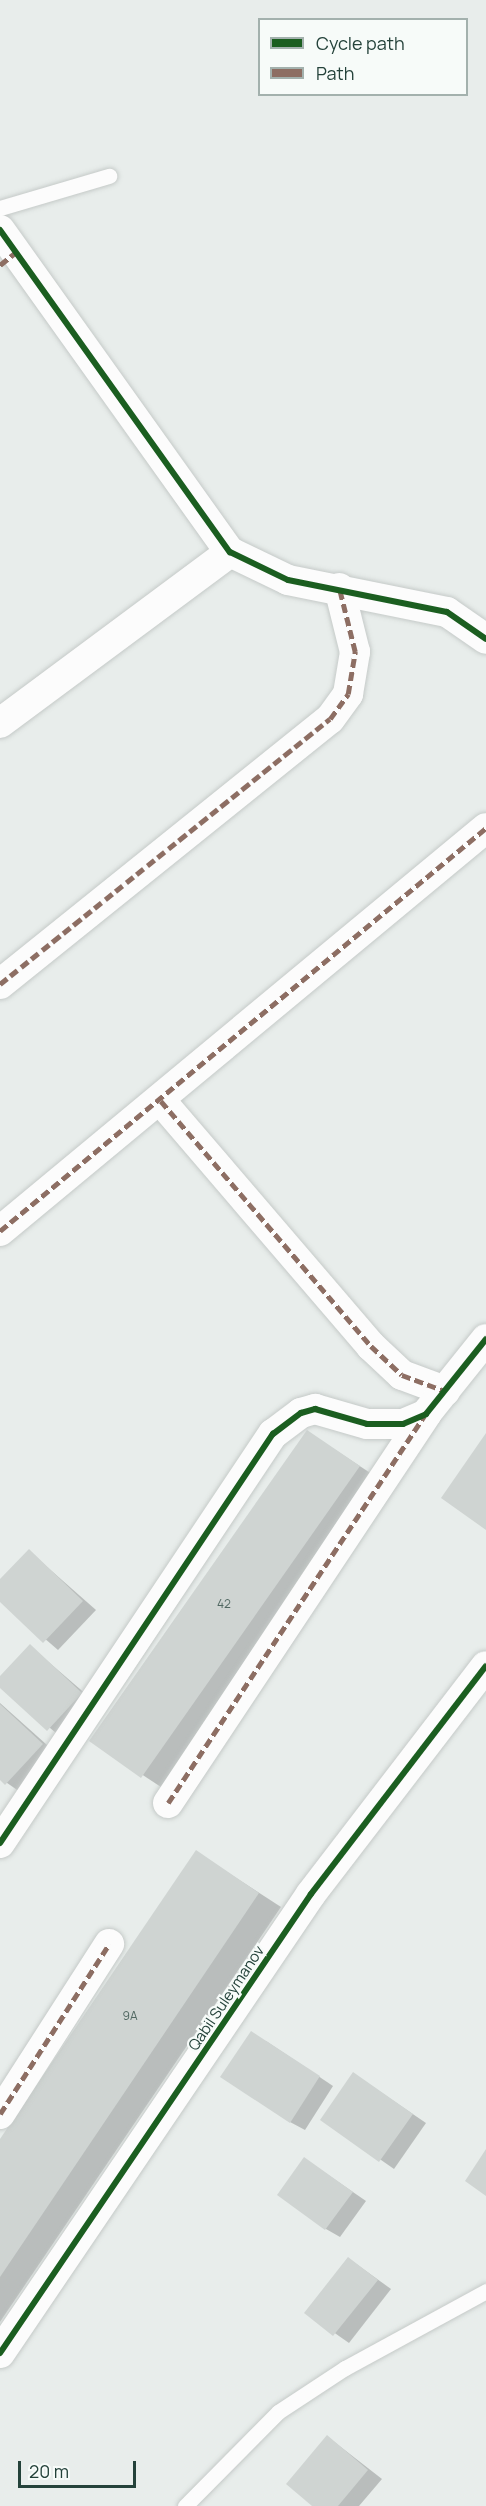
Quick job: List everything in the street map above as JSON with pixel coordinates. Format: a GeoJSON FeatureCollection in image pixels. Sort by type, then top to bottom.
{"type":"FeatureCollection","features":[{"type":"Feature","properties":{"kind":"street"},"geometry":{"type":"LineString","coordinates":[[5,249],[230,552],[288,580],[339,588],[447,612],[486,639]]}},
{"type":"Feature","properties":{"kind":"street"},"geometry":{"type":"LineString","coordinates":[[0,723],[230,552]]}},
{"type":"Feature","properties":{"kind":"street"},"geometry":{"type":"LineString","coordinates":[[0,984],[330,719],[348,694],[355,652],[339,588]]}},
{"type":"Feature","properties":{"kind":"street"},"geometry":{"type":"LineString","coordinates":[[0,1231],[161,1101],[486,828]]}},
{"type":"Feature","properties":{"kind":"street"},"geometry":{"type":"LineString","coordinates":[[161,1101],[371,1346],[402,1375],[445,1391]]}},
{"type":"Feature","properties":{"kind":"street"},"geometry":{"type":"LineString","coordinates":[[168,1803],[426,1414],[486,1339]]}},
{"type":"Feature","properties":{"kind":"street"},"geometry":{"type":"LineString","coordinates":[[0,1843],[273,1434],[301,1413],[315,1409],[367,1424],[403,1424],[426,1414]]}},
{"type":"Feature","properties":{"kind":"street","name":"Qabil Suleymanov"},"geometry":{"type":"LineString","coordinates":[[0,2353],[311,1894],[486,1666]]}},
{"type":"Feature","properties":{"kind":"street"},"geometry":{"type":"LineString","coordinates":[[0,2114],[109,1944]]}},
{"type":"Feature","properties":{"kind":"lane"},"geometry":{"type":"LineString","coordinates":[[0,208],[109,176]]}},
{"type":"Feature","properties":{"kind":"lane"},"geometry":{"type":"LineString","coordinates":[[185,2506],[278,2412],[345,2368],[486,2291]]}},
{"type":"Feature","properties":{"kind":"building"},"geometry":{"type":"Polygon","coordinates":[[[307,1430],[360,1466],[141,1778],[89,1741],[307,1430]]]}},
{"type":"Feature","properties":{"kind":"building"},"geometry":{"type":"Polygon","coordinates":[[[486,1433],[486,1530],[441,1498],[486,1433]]]}},
{"type":"Feature","properties":{"kind":"building"},"geometry":{"type":"Polygon","coordinates":[[[29,1549],[83,1601],[43,1643],[0,1602],[0,1579],[29,1549]]]}},
{"type":"Feature","properties":{"kind":"building"},"geometry":{"type":"Polygon","coordinates":[[[30,1644],[82,1693],[47,1731],[0,1688],[0,1676],[30,1644]]]}},
{"type":"Feature","properties":{"kind":"building"},"geometry":{"type":"Polygon","coordinates":[[[0,1704],[43,1744],[5,1785],[0,1780],[0,1704]]]}},
{"type":"Feature","properties":{"kind":"building"},"geometry":{"type":"Polygon","coordinates":[[[196,1850],[259,1893],[0,2277],[0,2139],[196,1850]]]}},
{"type":"Feature","properties":{"kind":"building"},"geometry":{"type":"Polygon","coordinates":[[[251,2031],[320,2076],[290,2123],[220,2077],[251,2031]]]}},
{"type":"Feature","properties":{"kind":"building"},"geometry":{"type":"Polygon","coordinates":[[[353,2072],[413,2114],[379,2162],[320,2120],[353,2072]]]}},
{"type":"Feature","properties":{"kind":"building"},"geometry":{"type":"Polygon","coordinates":[[[486,2149],[486,2196],[465,2181],[486,2149]]]}},
{"type":"Feature","properties":{"kind":"building"},"geometry":{"type":"Polygon","coordinates":[[[304,2157],[353,2192],[325,2230],[277,2195],[304,2157]]]}},
{"type":"Feature","properties":{"kind":"building"},"geometry":{"type":"Polygon","coordinates":[[[348,2257],[378,2280],[333,2336],[304,2313],[348,2257]]]}},
{"type":"Feature","properties":{"kind":"building"},"geometry":{"type":"Polygon","coordinates":[[[327,2435],[368,2470],[338,2506],[312,2506],[286,2484],[327,2435]]]}},
{"type":"Feature","properties":{"kind":"marked path"},"geometry":{"type":"LineString","coordinates":[[0,265],[16,252]]}},
{"type":"Feature","properties":{"kind":"marked path"},"geometry":{"type":"LineString","coordinates":[[0,984],[330,719],[348,694],[355,652],[339,588]]}},
{"type":"Feature","properties":{"kind":"marked path"},"geometry":{"type":"LineString","coordinates":[[0,1231],[486,828]]}},
{"type":"Feature","properties":{"kind":"marked path"},"geometry":{"type":"LineString","coordinates":[[161,1101],[371,1346],[402,1375],[445,1391]]}},
{"type":"Feature","properties":{"kind":"marked path"},"geometry":{"type":"LineString","coordinates":[[168,1803],[424,1416]]}},
{"type":"Feature","properties":{"kind":"marked path"},"geometry":{"type":"LineString","coordinates":[[0,2114],[109,1944]]}},
{"type":"Feature","properties":{"kind":"cycle path"},"geometry":{"type":"LineString","coordinates":[[0,230],[230,552],[288,580],[447,612],[486,639]]}},
{"type":"Feature","properties":{"kind":"cycle path"},"geometry":{"type":"LineString","coordinates":[[0,1843],[273,1434],[301,1413],[315,1409],[367,1424],[403,1424],[426,1414],[486,1339]]}},
{"type":"Feature","properties":{"kind":"cycle path"},"geometry":{"type":"LineString","coordinates":[[0,2353],[311,1894],[486,1666]]}}]}
